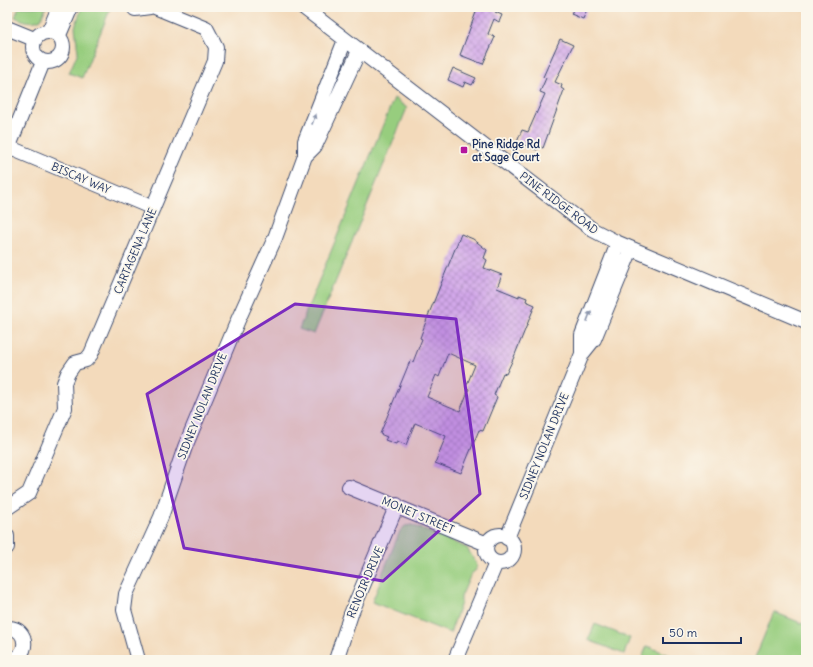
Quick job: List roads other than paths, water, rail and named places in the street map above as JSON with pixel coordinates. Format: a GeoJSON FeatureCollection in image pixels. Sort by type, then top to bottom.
{"type":"FeatureCollection","features":[{"type":"Feature","properties":{"kind":"street"},"geometry":{"type":"LineString","coordinates":[[54,33],[59,7]]}},
{"type":"Feature","properties":{"kind":"street"},"geometry":{"type":"LineString","coordinates":[[54,33],[71,7]]}},
{"type":"Feature","properties":{"kind":"street"},"geometry":{"type":"LineString","coordinates":[[134,9],[150,7]]}},
{"type":"Feature","properties":{"kind":"street","name":"CARTAGENA LANE"},"geometry":{"type":"LineString","coordinates":[[7,508],[28,492],[65,408],[64,383],[68,373],[75,363],[86,360],[91,354],[215,61],[216,47],[206,28],[156,7]]}},
{"type":"Feature","properties":{"kind":"street","name":"PINE RIDGE ROAD"},"geometry":{"type":"LineString","coordinates":[[303,7],[593,230],[618,243],[806,322]]}},
{"type":"Feature","properties":{"kind":"street"},"geometry":{"type":"LineString","coordinates":[[7,28],[34,39]]}},
{"type":"Feature","properties":{"kind":"street"},"geometry":{"type":"LineString","coordinates":[[40,33],[54,33],[63,44],[61,55],[54,61],[43,62],[36,57],[34,53],[34,39],[40,33]]}},
{"type":"Feature","properties":{"kind":"street","name":"SIDNEY NOLAN DRIVE"},"geometry":{"type":"LineString","coordinates":[[138,660],[124,610],[126,594],[161,517],[184,447],[275,238],[305,156],[305,141],[345,40]]}},
{"type":"Feature","properties":{"kind":"street","name":"SIDNEY NOLAN DRIVE"},"geometry":{"type":"LineString","coordinates":[[305,156],[315,146],[359,51]]}},
{"type":"Feature","properties":{"kind":"street"},"geometry":{"type":"LineString","coordinates":[[8,149],[43,62]]}},
{"type":"Feature","properties":{"kind":"street","name":"BISCAY WAY"},"geometry":{"type":"LineString","coordinates":[[8,149],[153,208]]}},
{"type":"Feature","properties":{"kind":"street","name":"SIDNEY NOLAN DRIVE"},"geometry":{"type":"LineString","coordinates":[[582,354],[582,334],[618,243]]}},
{"type":"Feature","properties":{"kind":"street","name":"SIDNEY NOLAN DRIVE"},"geometry":{"type":"LineString","coordinates":[[507,538],[582,354],[594,340],[632,249]]}},
{"type":"Feature","properties":{"kind":"street","name":"MONET STREET"},"geometry":{"type":"LineString","coordinates":[[349,487],[397,505],[487,544]]}},
{"type":"Feature","properties":{"kind":"street","name":"RENOIR DRIVE"},"geometry":{"type":"LineString","coordinates":[[336,660],[351,614],[397,505]]}},
{"type":"Feature","properties":{"kind":"street"},"geometry":{"type":"LineString","coordinates":[[7,536],[7,547]]}},
{"type":"Feature","properties":{"kind":"street"},"geometry":{"type":"LineString","coordinates":[[498,536],[507,538],[513,548],[512,557],[505,562],[496,563],[488,556],[487,544],[490,540],[498,536]]}},
{"type":"Feature","properties":{"kind":"street"},"geometry":{"type":"LineString","coordinates":[[455,660],[496,563]]}},
{"type":"Feature","properties":{"kind":"street"},"geometry":{"type":"LineString","coordinates":[[7,659],[19,656],[25,646],[25,641],[20,631],[8,624]]}},
{"type":"Feature","properties":{"kind":"place","name":"Pine Ridge Rd at Sage Court"},"geometry":{"type":"Point","coordinates":[464,150]}}]}
